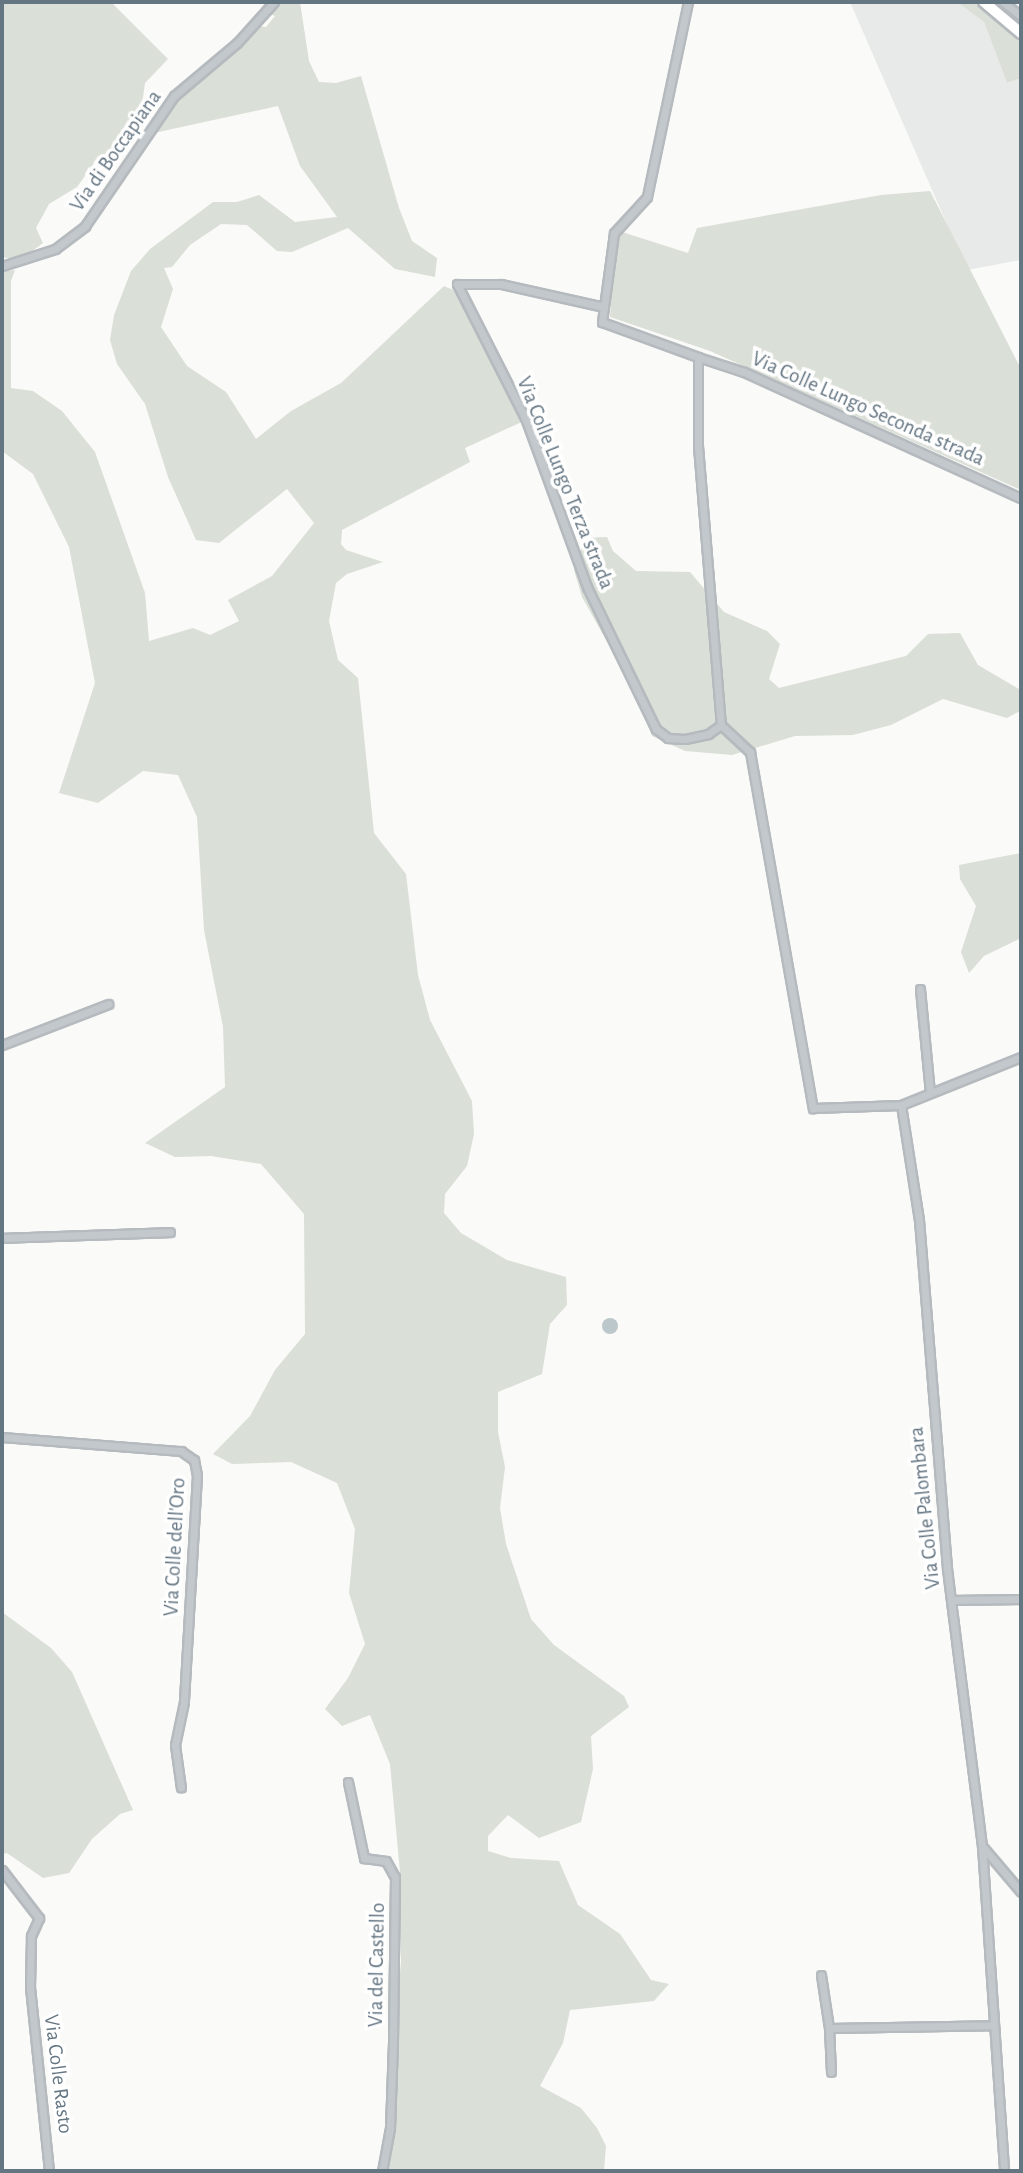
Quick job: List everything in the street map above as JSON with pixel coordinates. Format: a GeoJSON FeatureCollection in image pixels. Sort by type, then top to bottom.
{"type":"FeatureCollection","features":[{"type":"Feature","properties":{"kind":"main road"},"geometry":{"type":"LineString","coordinates":[[984,2],[1021,33]]}},
{"type":"Feature","properties":{"kind":"street","name":"Via di Boccapiana"},"geometry":{"type":"LineString","coordinates":[[2,266],[55,249],[85,226],[174,96],[237,43],[274,2]]}},
{"type":"Feature","properties":{"kind":"street"},"geometry":{"type":"LineString","coordinates":[[688,2],[650,183],[643,202],[614,233],[602,322],[698,357],[698,446],[720,725],[750,752],[813,1108],[901,1105],[1021,1057]]}},
{"type":"Feature","properties":{"kind":"street"},"geometry":{"type":"LineString","coordinates":[[1003,2],[1021,16]]}},
{"type":"Feature","properties":{"kind":"street","name":"Via Colle Lungo Terza strada"},"geometry":{"type":"LineString","coordinates":[[604,307],[501,284],[463,281],[457,286],[526,420],[587,587],[656,729],[668,737],[685,739],[708,734],[720,725]]}},
{"type":"Feature","properties":{"kind":"street","name":"Via Colle Lungo Seconda strada"},"geometry":{"type":"LineString","coordinates":[[698,357],[744,372],[1021,498]]}},
{"type":"Feature","properties":{"kind":"street"},"geometry":{"type":"LineString","coordinates":[[920,989],[930,1092]]}},
{"type":"Feature","properties":{"kind":"street"},"geometry":{"type":"LineString","coordinates":[[2,1045],[108,1004]]}},
{"type":"Feature","properties":{"kind":"street","name":"Via Colle Palombara"},"geometry":{"type":"LineString","coordinates":[[901,1105],[919,1220],[952,1600],[982,1846],[1004,2171]]}},
{"type":"Feature","properties":{"kind":"street"},"geometry":{"type":"LineString","coordinates":[[2,1238],[170,1232]]}},
{"type":"Feature","properties":{"kind":"street","name":"Via Colle dell'Oro"},"geometry":{"type":"LineString","coordinates":[[2,1437],[172,1450],[194,1460],[197,1475],[184,1702],[175,1745],[181,1788]]}},
{"type":"Feature","properties":{"kind":"street"},"geometry":{"type":"LineString","coordinates":[[952,1600],[1021,1599]]}},
{"type":"Feature","properties":{"kind":"street","name":"Via del Castello"},"geometry":{"type":"LineString","coordinates":[[348,1782],[364,1858],[386,1861],[395,1877],[394,2042],[390,2128],[382,2171]]}},
{"type":"Feature","properties":{"kind":"street"},"geometry":{"type":"LineString","coordinates":[[982,1846],[1021,1892]]}},
{"type":"Feature","properties":{"kind":"street","name":"Via Colle Rasto"},"geometry":{"type":"LineString","coordinates":[[2,1870],[39,1918],[32,1936],[30,1987],[49,2171]]}},
{"type":"Feature","properties":{"kind":"street"},"geometry":{"type":"LineString","coordinates":[[821,1975],[829,2028],[831,2072]]}},
{"type":"Feature","properties":{"kind":"street"},"geometry":{"type":"LineString","coordinates":[[829,2028],[993,2025]]}},
{"type":"Feature","properties":{"kind":"shaded area"},"geometry":{"type":"Polygon","coordinates":[[[2,2],[111,2],[168,59],[145,83],[140,119],[118,146],[98,158],[77,187],[49,204],[36,228],[43,243],[20,260],[2,257],[2,2]]]}},
{"type":"Feature","properties":{"kind":"shaded area"},"geometry":{"type":"Polygon","coordinates":[[[278,2],[300,2],[309,61],[319,82],[336,83],[361,76],[399,208],[412,241],[437,258],[435,277],[395,269],[348,228],[292,252],[277,251],[247,225],[221,224],[190,245],[172,267],[164,268],[173,289],[161,327],[187,366],[226,392],[256,439],[291,411],[341,383],[444,286],[460,293],[526,420],[465,448],[470,462],[342,530],[341,544],[346,550],[383,562],[347,574],[336,583],[329,621],[338,660],[358,678],[374,833],[406,874],[418,975],[430,1020],[472,1101],[474,1134],[467,1166],[445,1194],[444,1213],[461,1233],[507,1260],[566,1277],[567,1305],[550,1324],[542,1374],[498,1392],[498,1432],[505,1467],[500,1508],[506,1544],[531,1619],[554,1645],[624,1696],[629,1707],[591,1736],[593,1769],[581,1822],[539,1838],[508,1815],[488,1836],[488,1851],[511,1858],[559,1861],[578,1905],[620,1934],[651,1980],[669,1984],[654,2001],[570,2010],[563,2043],[540,2086],[581,2108],[597,2128],[606,2146],[604,2171],[381,2171],[401,1962],[400,1872],[390,1764],[370,1715],[342,1726],[325,1709],[348,1678],[365,1644],[349,1593],[355,1529],[337,1483],[291,1462],[232,1464],[213,1454],[250,1416],[275,1370],[305,1334],[304,1214],[261,1164],[211,1156],[175,1157],[145,1143],[225,1087],[223,1027],[204,930],[197,817],[178,775],[143,771],[98,803],[59,793],[95,683],[69,547],[33,474],[2,451],[2,271],[15,270],[11,281],[11,388],[33,391],[62,411],[95,452],[145,593],[149,641],[193,628],[210,635],[239,621],[228,600],[272,576],[314,523],[287,489],[219,543],[196,540],[168,477],[145,404],[117,364],[110,340],[114,315],[131,271],[150,249],[213,202],[237,202],[259,195],[295,222],[337,217],[300,166],[278,106],[154,133],[184,91],[259,26],[266,27],[275,16],[270,14],[278,2]]]}},
{"type":"Feature","properties":{"kind":"shaded area"},"geometry":{"type":"Polygon","coordinates":[[[850,2],[957,2],[984,22],[1007,83],[1021,78],[1021,260],[967,270],[850,2]]]}},
{"type":"Feature","properties":{"kind":"shaded area"},"geometry":{"type":"Polygon","coordinates":[[[957,2],[974,2],[1021,41],[1021,78],[1007,83],[984,22],[957,2]]]}},
{"type":"Feature","properties":{"kind":"shaded area"},"geometry":{"type":"Polygon","coordinates":[[[930,191],[1021,369],[1021,490],[710,351],[610,317],[616,239],[622,232],[688,253],[697,228],[881,195],[930,191]]]}},
{"type":"Feature","properties":{"kind":"shaded area"},"geometry":{"type":"Polygon","coordinates":[[[607,537],[613,551],[636,571],[690,572],[724,612],[767,631],[780,644],[769,679],[779,688],[906,656],[928,634],[960,633],[978,665],[1019,689],[1020,711],[1007,718],[943,699],[891,725],[853,735],[795,736],[732,755],[685,751],[652,736],[635,692],[582,597],[574,570],[585,538],[607,537]]]}},
{"type":"Feature","properties":{"kind":"shaded area"},"geometry":{"type":"Polygon","coordinates":[[[1021,853],[1021,938],[984,956],[969,973],[961,952],[976,906],[960,879],[959,865],[1021,853]]]}},
{"type":"Feature","properties":{"kind":"shaded area"},"geometry":{"type":"Polygon","coordinates":[[[610,1318],[618,1326],[610,1334],[602,1326],[610,1318]]]}},
{"type":"Feature","properties":{"kind":"shaded area"},"geometry":{"type":"Polygon","coordinates":[[[2,1612],[51,1648],[72,1672],[133,1810],[120,1814],[92,1839],[69,1873],[43,1878],[7,1853],[2,1854],[2,1612]]]}}]}
